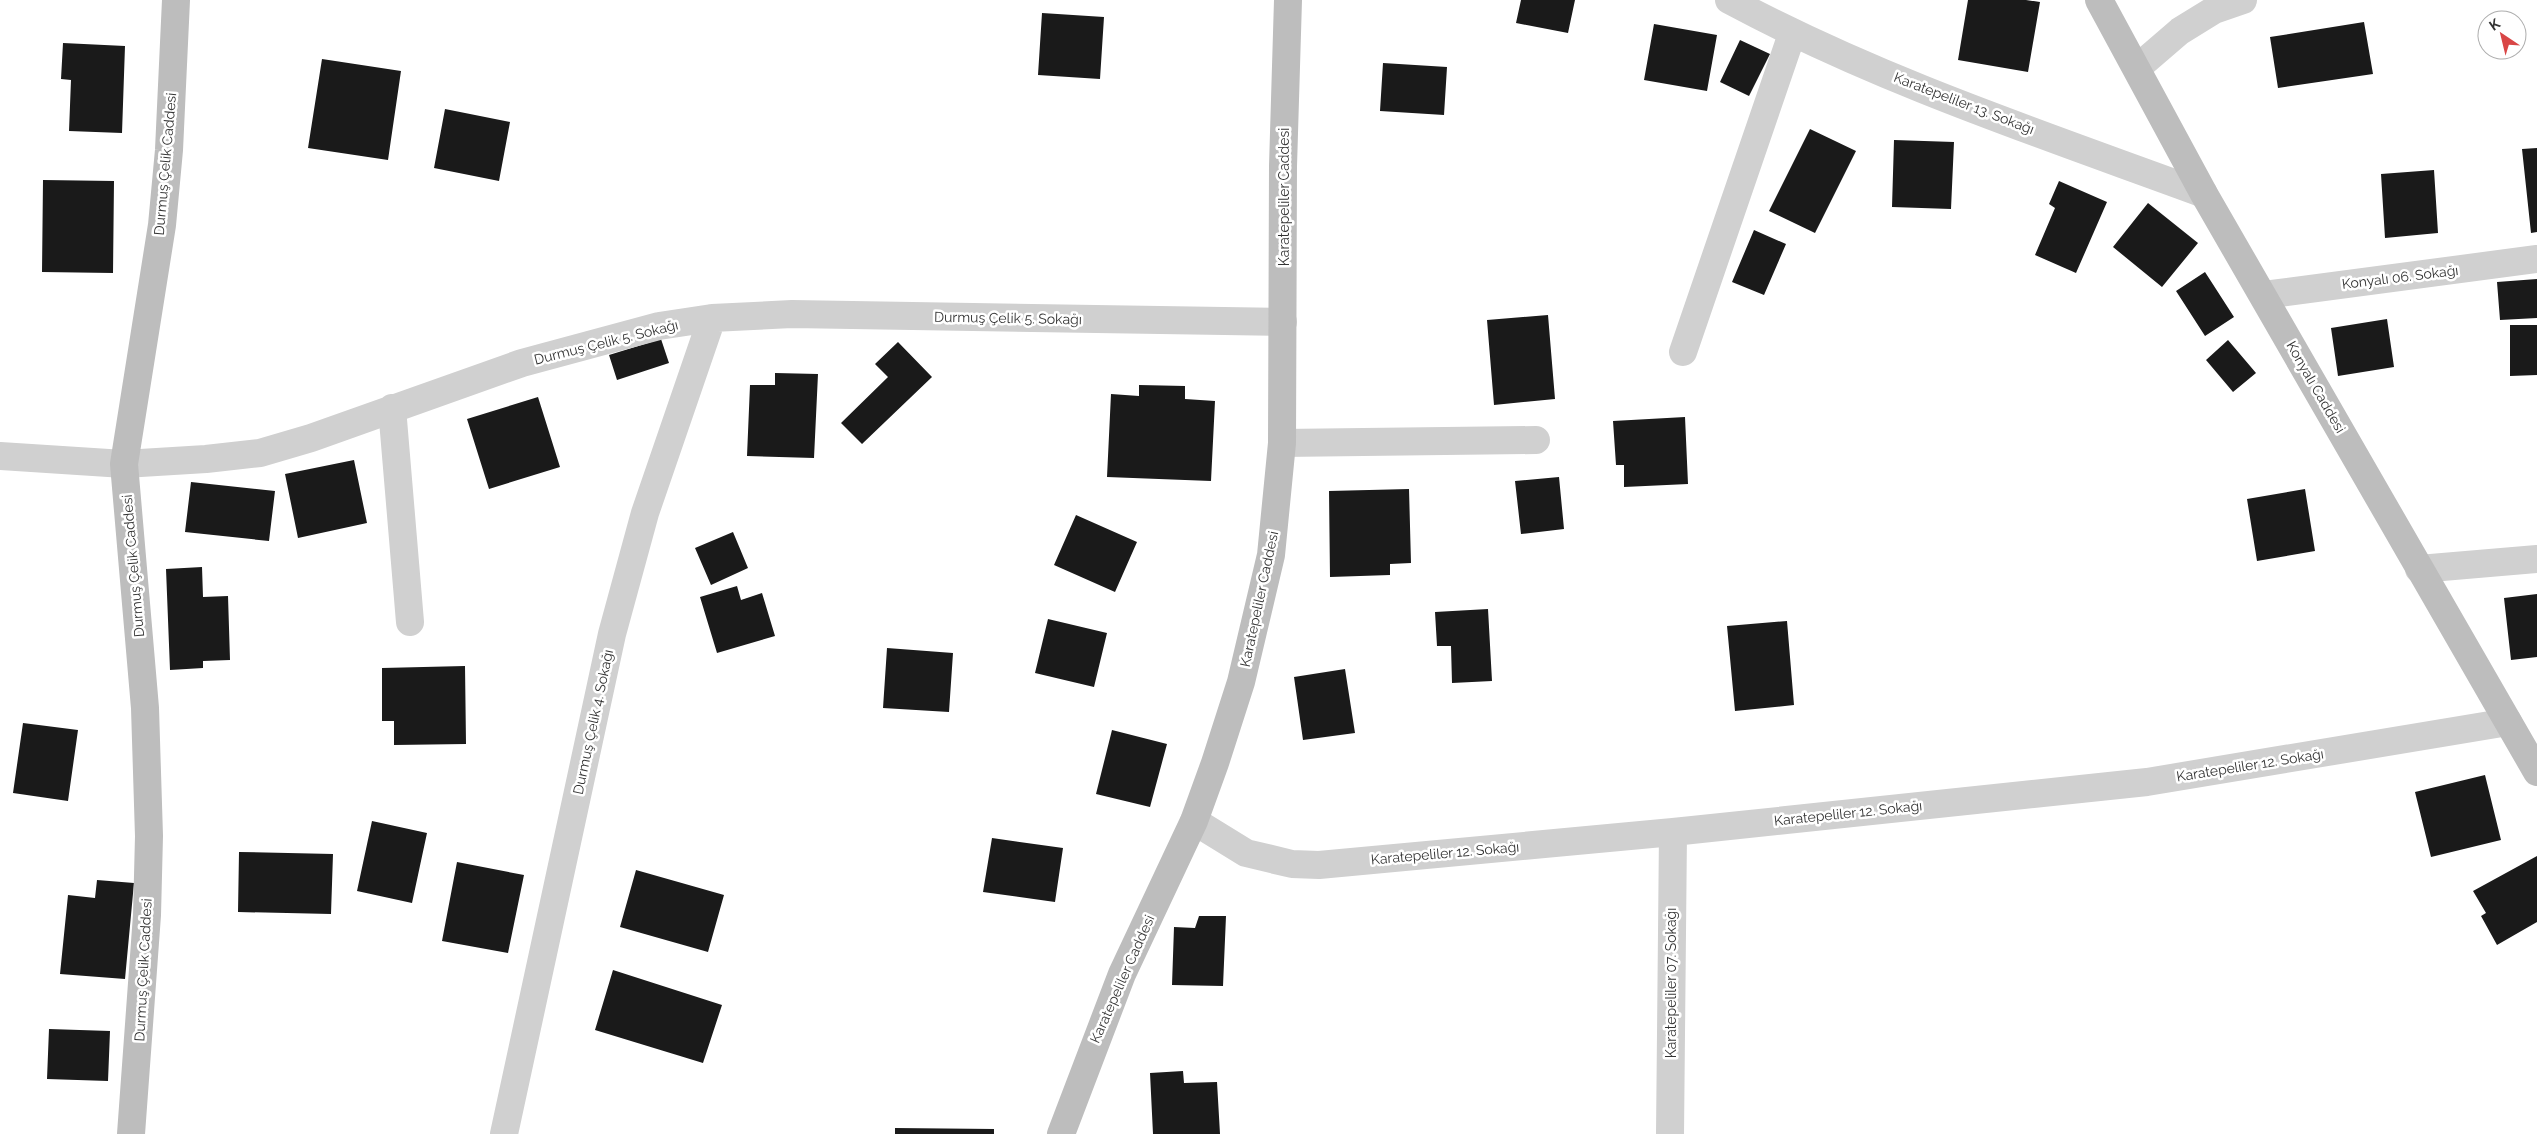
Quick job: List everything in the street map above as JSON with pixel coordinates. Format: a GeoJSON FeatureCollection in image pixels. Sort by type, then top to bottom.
{"type":"FeatureCollection","features":[{"type":"Feature","properties":{"kind":"street","name":"Durmuş Çelik Caddesi"},"geometry":{"type":"LineString","coordinates":[[132,1134],[147,915],[149,836],[145,708],[124,464],[162,225],[169,150],[176,0]]}},
{"type":"Feature","properties":{"kind":"street","name":"Karatepeliler Caddesi"},"geometry":{"type":"LineString","coordinates":[[1061,1134],[1122,974],[1194,821],[1241,682],[1271,555],[1282,444],[1284,166],[1288,0]]}},
{"type":"Feature","properties":{"kind":"street","name":"Karatepeliler 13. Sokağı"},"geometry":{"type":"LineString","coordinates":[[1729,0],[1792,34],[1970,107],[2204,194]]}},
{"type":"Feature","properties":{"kind":"street","name":"Konyalı Caddesi"},"geometry":{"type":"LineString","coordinates":[[2099,0],[2204,194],[2264,295],[2537,772]]}},
{"type":"Feature","properties":{"kind":"street"},"geometry":{"type":"LineString","coordinates":[[2137,68],[2180,31],[2214,10],[2243,0]]}},
{"type":"Feature","properties":{"kind":"street"},"geometry":{"type":"LineString","coordinates":[[1683,352],[1792,34]]}},
{"type":"Feature","properties":{"kind":"street","name":"Konyalı 06. Sokağı"},"geometry":{"type":"LineString","coordinates":[[2264,295],[2537,260]]}},
{"type":"Feature","properties":{"kind":"street","name":"Durmuş Çelik 5. Sokağı"},"geometry":{"type":"LineString","coordinates":[[0,456],[124,464],[206,459],[260,453],[311,438],[522,363],[659,326],[712,318],[792,314],[1283,322]]}},
{"type":"Feature","properties":{"kind":"street","name":"Durmuş Çelik 4. Sokağı"},"geometry":{"type":"LineString","coordinates":[[504,1134],[612,634],[645,514],[712,318]]}},
{"type":"Feature","properties":{"kind":"street"},"geometry":{"type":"LineString","coordinates":[[392,408],[410,622]]}},
{"type":"Feature","properties":{"kind":"street"},"geometry":{"type":"LineString","coordinates":[[1282,444],[1536,440]]}},
{"type":"Feature","properties":{"kind":"street"},"geometry":{"type":"LineString","coordinates":[[2420,569],[2537,559]]}},
{"type":"Feature","properties":{"kind":"street","name":"Karatepeliler 12. Sokağı"},"geometry":{"type":"LineString","coordinates":[[1194,821],[1246,853],[1268,860],[1301,865],[1319,865],[1673,832],[2147,782],[2508,722]]}},
{"type":"Feature","properties":{"kind":"street","name":"Karatepeliler 07. Sokağı"},"geometry":{"type":"LineString","coordinates":[[1670,1134],[1673,832]]}},
{"type":"Feature","properties":{"kind":"building"},"geometry":{"type":"Polygon","coordinates":[[[1521,0],[1575,0],[1568,33],[1516,23],[1521,0]]]}},
{"type":"Feature","properties":{"kind":"building"},"geometry":{"type":"Polygon","coordinates":[[[1968,0],[2026,0],[2040,2],[2028,72],[1958,60],[1968,0]]]}},
{"type":"Feature","properties":{"kind":"building"},"geometry":{"type":"Polygon","coordinates":[[[1042,13],[1104,17],[1100,79],[1038,75],[1042,13]]]}},
{"type":"Feature","properties":{"kind":"building"},"geometry":{"type":"Polygon","coordinates":[[[2364,22],[2373,74],[2278,88],[2270,37],[2364,22]]]}},
{"type":"Feature","properties":{"kind":"building"},"geometry":{"type":"Polygon","coordinates":[[[1654,24],[1717,35],[1707,91],[1644,80],[1654,24]]]}},
{"type":"Feature","properties":{"kind":"building"},"geometry":{"type":"Polygon","coordinates":[[[1740,40],[1770,54],[1749,96],[1720,82],[1740,40]]]}},
{"type":"Feature","properties":{"kind":"building"},"geometry":{"type":"Polygon","coordinates":[[[63,43],[125,46],[122,133],[69,131],[71,80],[61,79],[63,43]]]}},
{"type":"Feature","properties":{"kind":"building"},"geometry":{"type":"Polygon","coordinates":[[[322,59],[401,71],[388,160],[308,148],[322,59]]]}},
{"type":"Feature","properties":{"kind":"building"},"geometry":{"type":"Polygon","coordinates":[[[1383,63],[1447,67],[1444,115],[1380,111],[1383,63]]]}},
{"type":"Feature","properties":{"kind":"building"},"geometry":{"type":"Polygon","coordinates":[[[445,109],[510,122],[499,181],[434,168],[445,109]]]}},
{"type":"Feature","properties":{"kind":"building"},"geometry":{"type":"Polygon","coordinates":[[[1810,129],[1856,151],[1815,233],[1769,211],[1810,129]]]}},
{"type":"Feature","properties":{"kind":"building"},"geometry":{"type":"Polygon","coordinates":[[[1894,140],[1954,142],[1951,209],[1892,207],[1894,140]]]}},
{"type":"Feature","properties":{"kind":"building"},"geometry":{"type":"Polygon","coordinates":[[[2537,148],[2537,232],[2531,233],[2522,149],[2537,148]]]}},
{"type":"Feature","properties":{"kind":"building"},"geometry":{"type":"Polygon","coordinates":[[[2434,170],[2438,233],[2385,238],[2381,174],[2434,170]]]}},
{"type":"Feature","properties":{"kind":"building"},"geometry":{"type":"Polygon","coordinates":[[[43,180],[114,181],[113,273],[42,272],[43,180]]]}},
{"type":"Feature","properties":{"kind":"building"},"geometry":{"type":"Polygon","coordinates":[[[2059,181],[2107,202],[2076,273],[2035,255],[2055,208],[2049,204],[2059,181]]]}},
{"type":"Feature","properties":{"kind":"building"},"geometry":{"type":"Polygon","coordinates":[[[2148,203],[2198,243],[2162,287],[2113,247],[2148,203]]]}},
{"type":"Feature","properties":{"kind":"building"},"geometry":{"type":"Polygon","coordinates":[[[1754,230],[1786,244],[1764,295],[1732,282],[1754,230]]]}},
{"type":"Feature","properties":{"kind":"building"},"geometry":{"type":"Polygon","coordinates":[[[2205,272],[2234,317],[2205,336],[2176,291],[2205,272]]]}},
{"type":"Feature","properties":{"kind":"building"},"geometry":{"type":"Polygon","coordinates":[[[2537,279],[2537,318],[2500,320],[2497,282],[2537,279]]]}},
{"type":"Feature","properties":{"kind":"building"},"geometry":{"type":"Polygon","coordinates":[[[1548,315],[1555,399],[1494,405],[1487,320],[1548,315]]]}},
{"type":"Feature","properties":{"kind":"building"},"geometry":{"type":"Polygon","coordinates":[[[2387,319],[2394,367],[2338,376],[2331,328],[2387,319]]]}},
{"type":"Feature","properties":{"kind":"building"},"geometry":{"type":"Polygon","coordinates":[[[2510,325],[2537,325],[2537,375],[2510,376],[2510,325]]]}},
{"type":"Feature","properties":{"kind":"building"},"geometry":{"type":"Polygon","coordinates":[[[661,339],[669,363],[617,380],[609,355],[661,339]]]}},
{"type":"Feature","properties":{"kind":"building"},"geometry":{"type":"Polygon","coordinates":[[[2228,340],[2256,373],[2233,392],[2206,360],[2228,340]]]}},
{"type":"Feature","properties":{"kind":"building"},"geometry":{"type":"Polygon","coordinates":[[[898,342],[932,377],[862,444],[841,423],[888,377],[875,364],[898,342]]]}},
{"type":"Feature","properties":{"kind":"building"},"geometry":{"type":"Polygon","coordinates":[[[775,373],[818,374],[814,458],[747,456],[750,385],[775,385],[775,373]]]}},
{"type":"Feature","properties":{"kind":"building"},"geometry":{"type":"Polygon","coordinates":[[[1139,385],[1185,386],[1185,399],[1215,401],[1211,481],[1107,477],[1111,394],[1139,396],[1139,385]]]}},
{"type":"Feature","properties":{"kind":"building"},"geometry":{"type":"Polygon","coordinates":[[[538,397],[560,467],[489,489],[467,419],[538,397]]]}},
{"type":"Feature","properties":{"kind":"building"},"geometry":{"type":"Polygon","coordinates":[[[1685,417],[1688,484],[1624,487],[1624,465],[1616,465],[1613,421],[1685,417]]]}},
{"type":"Feature","properties":{"kind":"building"},"geometry":{"type":"Polygon","coordinates":[[[354,460],[367,523],[298,538],[285,474],[354,460]]]}},
{"type":"Feature","properties":{"kind":"building"},"geometry":{"type":"Polygon","coordinates":[[[1559,477],[1564,529],[1521,534],[1515,481],[1559,477]]]}},
{"type":"Feature","properties":{"kind":"building"},"geometry":{"type":"Polygon","coordinates":[[[191,482],[275,491],[269,541],[185,532],[191,482]]]}},
{"type":"Feature","properties":{"kind":"building"},"geometry":{"type":"Polygon","coordinates":[[[1409,489],[1411,563],[1390,564],[1390,575],[1330,577],[1329,491],[1409,489]]]}},
{"type":"Feature","properties":{"kind":"building"},"geometry":{"type":"Polygon","coordinates":[[[2305,489],[2315,551],[2257,561],[2247,499],[2305,489]]]}},
{"type":"Feature","properties":{"kind":"building"},"geometry":{"type":"Polygon","coordinates":[[[1076,515],[1137,542],[1115,592],[1054,565],[1076,515]]]}},
{"type":"Feature","properties":{"kind":"building"},"geometry":{"type":"Polygon","coordinates":[[[733,532],[748,568],[711,585],[695,548],[733,532]]]}},
{"type":"Feature","properties":{"kind":"building"},"geometry":{"type":"Polygon","coordinates":[[[202,567],[203,597],[228,596],[230,660],[203,661],[203,668],[170,670],[166,569],[202,567]]]}},
{"type":"Feature","properties":{"kind":"building"},"geometry":{"type":"Polygon","coordinates":[[[737,586],[741,600],[762,593],[775,636],[717,653],[700,597],[737,586]]]}},
{"type":"Feature","properties":{"kind":"building"},"geometry":{"type":"Polygon","coordinates":[[[2537,594],[2537,657],[2511,660],[2504,598],[2537,594]]]}},
{"type":"Feature","properties":{"kind":"building"},"geometry":{"type":"Polygon","coordinates":[[[1488,609],[1492,681],[1452,683],[1451,646],[1437,646],[1435,612],[1488,609]]]}},
{"type":"Feature","properties":{"kind":"building"},"geometry":{"type":"Polygon","coordinates":[[[1048,619],[1107,633],[1094,687],[1035,673],[1048,619]]]}},
{"type":"Feature","properties":{"kind":"building"},"geometry":{"type":"Polygon","coordinates":[[[1787,621],[1794,705],[1735,711],[1727,626],[1787,621]]]}},
{"type":"Feature","properties":{"kind":"building"},"geometry":{"type":"Polygon","coordinates":[[[887,648],[953,653],[949,712],[883,708],[887,648]]]}},
{"type":"Feature","properties":{"kind":"building"},"geometry":{"type":"Polygon","coordinates":[[[465,666],[466,744],[394,745],[394,721],[382,721],[382,668],[465,666]]]}},
{"type":"Feature","properties":{"kind":"building"},"geometry":{"type":"Polygon","coordinates":[[[1345,669],[1355,733],[1303,740],[1294,677],[1345,669]]]}},
{"type":"Feature","properties":{"kind":"building"},"geometry":{"type":"Polygon","coordinates":[[[23,723],[78,730],[68,801],[13,793],[23,723]]]}},
{"type":"Feature","properties":{"kind":"building"},"geometry":{"type":"Polygon","coordinates":[[[1112,730],[1167,744],[1150,807],[1096,794],[1112,730]]]}},
{"type":"Feature","properties":{"kind":"building"},"geometry":{"type":"Polygon","coordinates":[[[2485,775],[2501,840],[2431,857],[2415,792],[2485,775]]]}},
{"type":"Feature","properties":{"kind":"building"},"geometry":{"type":"Polygon","coordinates":[[[372,821],[427,833],[412,903],[357,891],[372,821]]]}},
{"type":"Feature","properties":{"kind":"building"},"geometry":{"type":"Polygon","coordinates":[[[992,838],[1063,848],[1055,902],[983,892],[992,838]]]}},
{"type":"Feature","properties":{"kind":"building"},"geometry":{"type":"Polygon","coordinates":[[[239,852],[333,854],[331,914],[238,912],[239,852]]]}},
{"type":"Feature","properties":{"kind":"building"},"geometry":{"type":"Polygon","coordinates":[[[2537,856],[2537,922],[2497,945],[2481,916],[2486,913],[2473,891],[2537,856]]]}},
{"type":"Feature","properties":{"kind":"building"},"geometry":{"type":"Polygon","coordinates":[[[457,862],[524,875],[508,953],[442,941],[457,862]]]}},
{"type":"Feature","properties":{"kind":"building"},"geometry":{"type":"Polygon","coordinates":[[[636,870],[724,895],[708,952],[620,927],[636,870]]]}},
{"type":"Feature","properties":{"kind":"building"},"geometry":{"type":"Polygon","coordinates":[[[97,880],[134,883],[125,979],[60,974],[68,895],[95,898],[97,880]]]}},
{"type":"Feature","properties":{"kind":"building"},"geometry":{"type":"Polygon","coordinates":[[[1199,916],[1226,916],[1223,986],[1172,985],[1174,927],[1195,928],[1199,916]]]}},
{"type":"Feature","properties":{"kind":"building"},"geometry":{"type":"Polygon","coordinates":[[[613,970],[722,1005],[703,1063],[595,1030],[613,970]]]}},
{"type":"Feature","properties":{"kind":"building"},"geometry":{"type":"Polygon","coordinates":[[[49,1029],[110,1031],[108,1081],[47,1079],[49,1029]]]}},
{"type":"Feature","properties":{"kind":"building"},"geometry":{"type":"Polygon","coordinates":[[[1183,1071],[1184,1083],[1217,1082],[1220,1134],[1153,1134],[1150,1073],[1183,1071]]]}},
{"type":"Feature","properties":{"kind":"building"},"geometry":{"type":"Polygon","coordinates":[[[895,1128],[994,1129],[994,1134],[895,1134],[895,1128]]]}}]}
